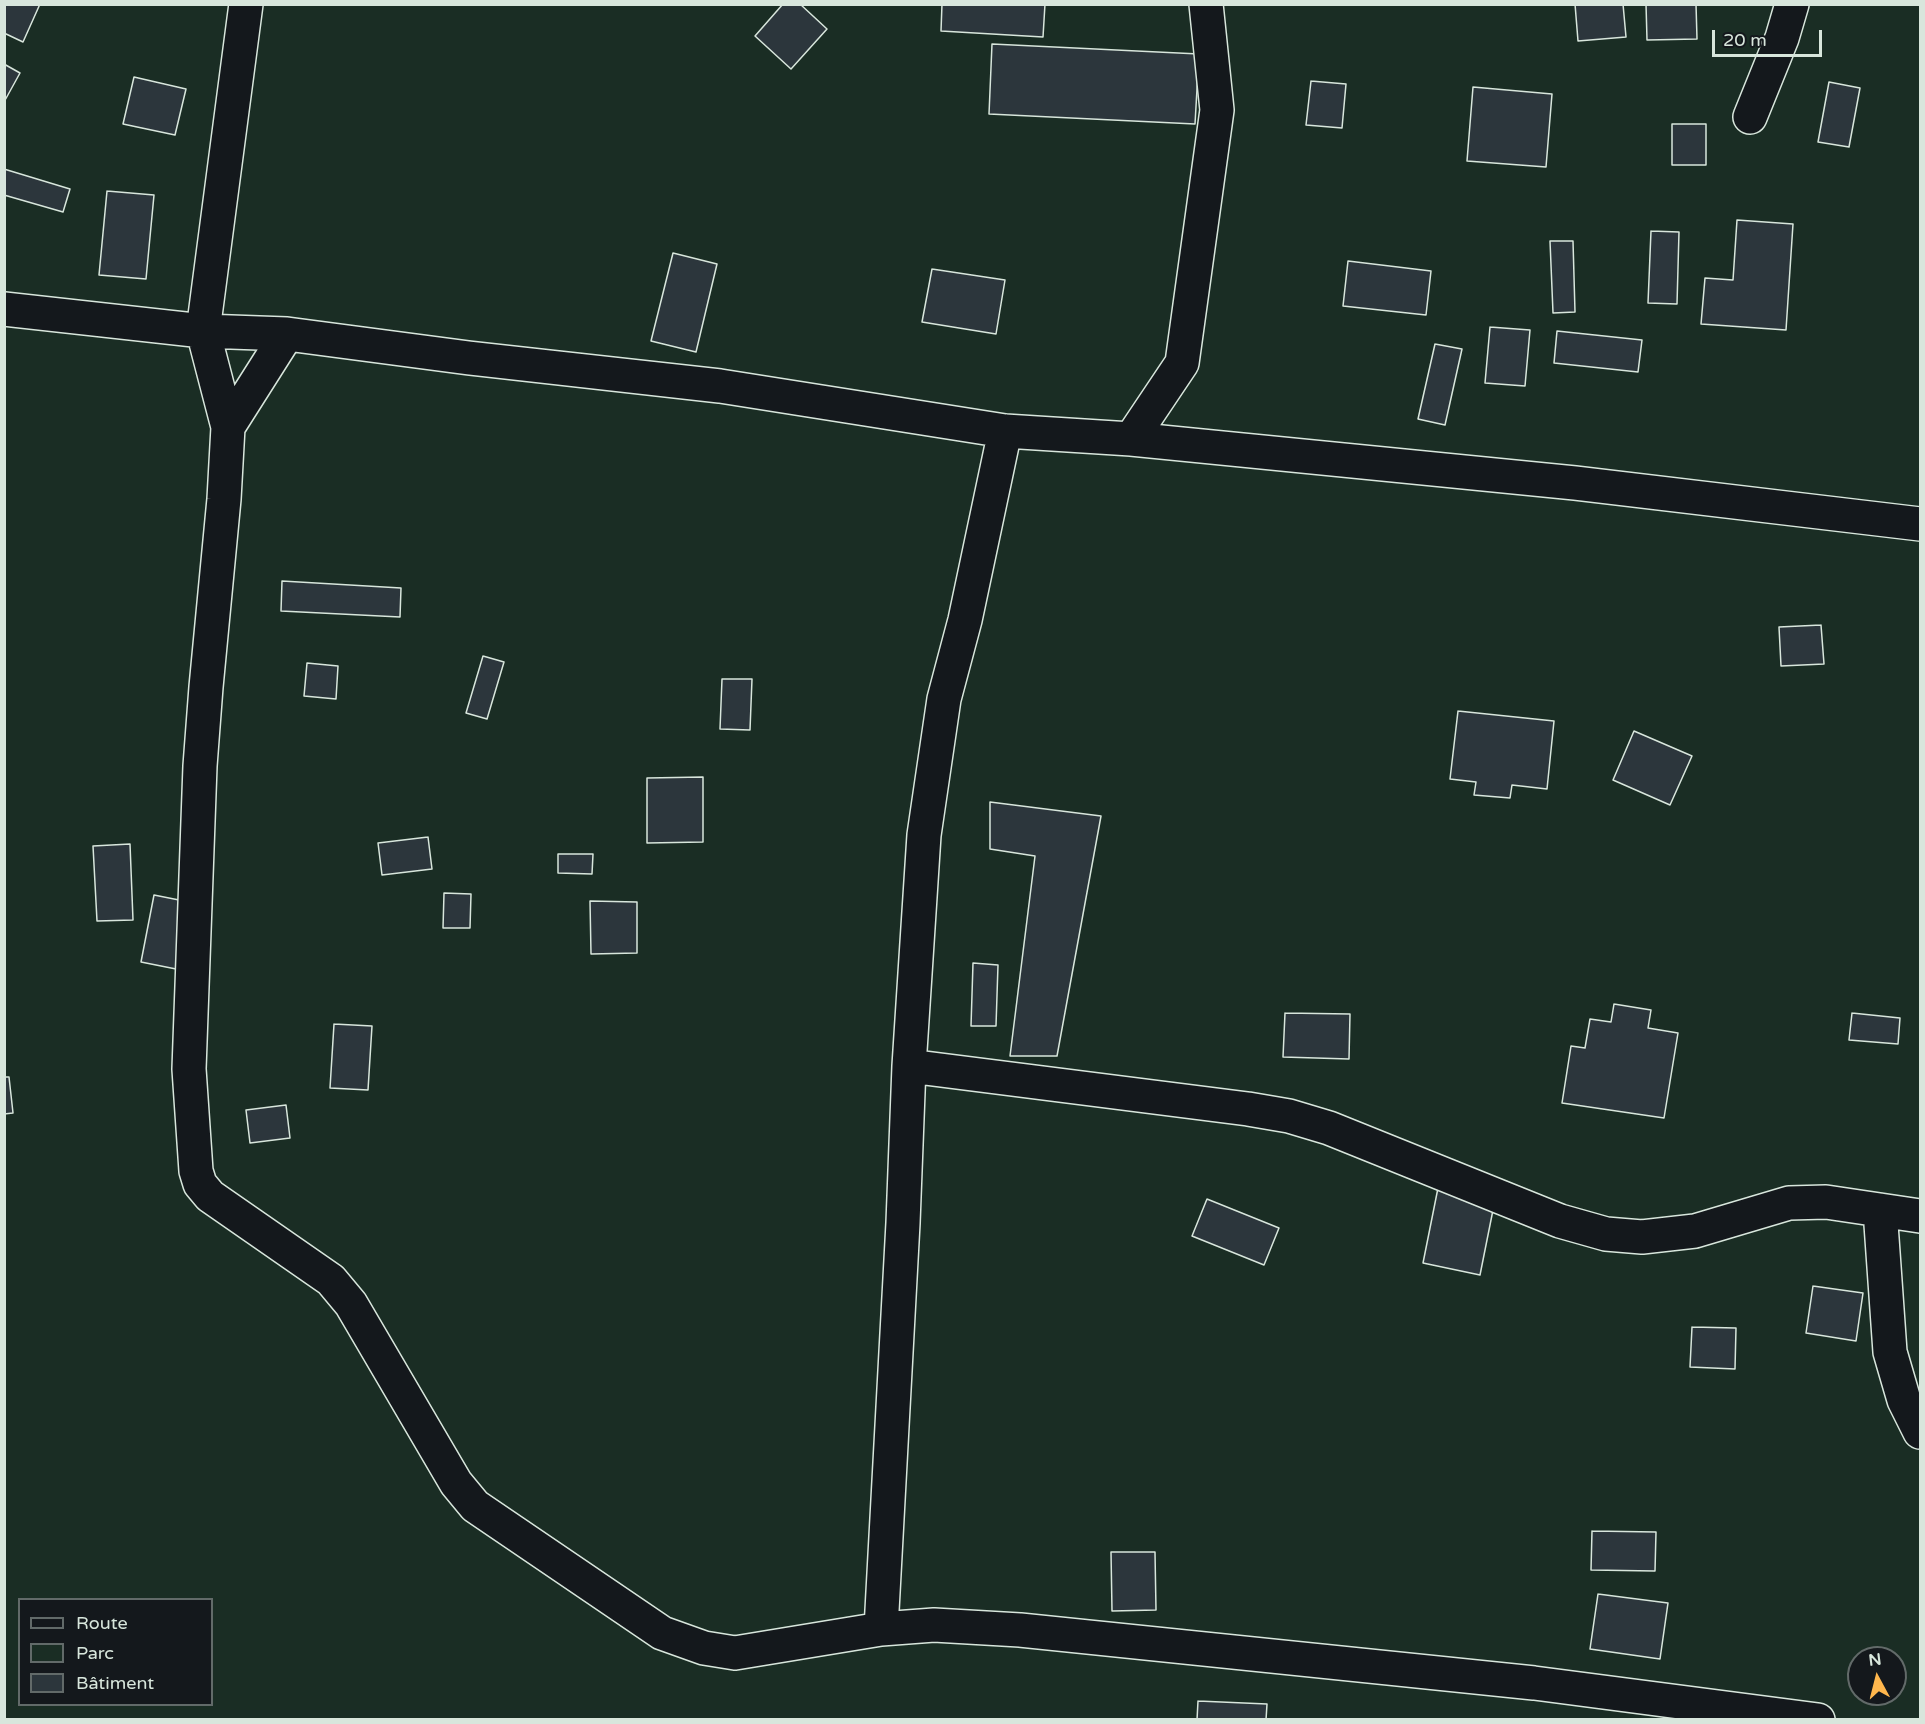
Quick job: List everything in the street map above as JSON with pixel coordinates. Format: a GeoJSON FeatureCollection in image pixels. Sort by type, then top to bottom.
{"type":"FeatureCollection","features":[{"type":"Feature","properties":{"kind":"street"},"geometry":{"type":"LineString","coordinates":[[246,4],[202,331],[228,427],[224,499],[200,766],[189,1069],[196,1171],[200,1184],[210,1196],[331,1280],[351,1304],[456,1483],[475,1506],[662,1633],[704,1648],[735,1653],[881,1629],[934,1625],[1020,1630],[1534,1683],[1818,1719]]}},
{"type":"Feature","properties":{"kind":"street"},"geometry":{"type":"LineString","coordinates":[[1131,439],[1182,363],[1217,110],[1206,4]]}},
{"type":"Feature","properties":{"kind":"street"},"geometry":{"type":"LineString","coordinates":[[1750,117],[1782,38],[1792,4]]}},
{"type":"Feature","properties":{"kind":"street"},"geometry":{"type":"LineString","coordinates":[[4,309],[202,331],[287,334],[469,358],[720,386],[1005,431],[1131,439],[1575,483],[1920,524]]}},
{"type":"Feature","properties":{"kind":"street"},"geometry":{"type":"LineString","coordinates":[[228,427],[287,334]]}},
{"type":"Feature","properties":{"kind":"street"},"geometry":{"type":"LineString","coordinates":[[881,1629],[903,1223],[909,1066],[924,836],[944,699],[965,621],[1005,431]]}},
{"type":"Feature","properties":{"kind":"street"},"geometry":{"type":"LineString","coordinates":[[909,1066],[1289,1116],[1329,1128],[1560,1221],[1606,1234],[1642,1237],[1695,1231],[1790,1203],[1826,1202],[1920,1216]]}},
{"type":"Feature","properties":{"kind":"street"},"geometry":{"type":"LineString","coordinates":[[1880,1210],[1890,1352],[1904,1400],[1920,1432]]}},
{"type":"Feature","properties":{"kind":"green space"},"geometry":{"type":"Polygon","coordinates":[[[5,5],[1920,5],[1920,1719],[5,1720],[5,5]]]}},
{"type":"Feature","properties":{"kind":"building"},"geometry":{"type":"Polygon","coordinates":[[[4,4],[40,4],[23,42],[4,33],[4,4]]]}},
{"type":"Feature","properties":{"kind":"building"},"geometry":{"type":"Polygon","coordinates":[[[783,4],[800,4],[827,29],[791,69],[755,36],[783,4]]]}},
{"type":"Feature","properties":{"kind":"building"},"geometry":{"type":"Polygon","coordinates":[[[942,4],[1045,4],[1043,37],[941,31],[942,4]]]}},
{"type":"Feature","properties":{"kind":"building"},"geometry":{"type":"Polygon","coordinates":[[[1575,4],[1623,4],[1626,37],[1578,41],[1575,4]]]}},
{"type":"Feature","properties":{"kind":"building"},"geometry":{"type":"Polygon","coordinates":[[[1646,4],[1696,4],[1697,39],[1647,40],[1646,4]]]}},
{"type":"Feature","properties":{"kind":"building"},"geometry":{"type":"Polygon","coordinates":[[[992,44],[1199,54],[1195,124],[989,114],[992,44]]]}},
{"type":"Feature","properties":{"kind":"building"},"geometry":{"type":"Polygon","coordinates":[[[4,64],[20,73],[4,102],[4,64]]]}},
{"type":"Feature","properties":{"kind":"building"},"geometry":{"type":"Polygon","coordinates":[[[134,77],[186,89],[175,135],[123,124],[134,77]]]}},
{"type":"Feature","properties":{"kind":"building"},"geometry":{"type":"Polygon","coordinates":[[[1311,81],[1346,84],[1342,128],[1306,125],[1311,81]]]}},
{"type":"Feature","properties":{"kind":"building"},"geometry":{"type":"Polygon","coordinates":[[[1829,82],[1860,88],[1849,147],[1818,142],[1829,82]]]}},
{"type":"Feature","properties":{"kind":"building"},"geometry":{"type":"Polygon","coordinates":[[[1473,87],[1552,94],[1546,167],[1467,161],[1473,87]]]}},
{"type":"Feature","properties":{"kind":"building"},"geometry":{"type":"Polygon","coordinates":[[[1672,124],[1706,124],[1706,165],[1672,165],[1672,124]]]}},
{"type":"Feature","properties":{"kind":"building"},"geometry":{"type":"Polygon","coordinates":[[[4,169],[70,189],[63,212],[4,195],[4,169]]]}},
{"type":"Feature","properties":{"kind":"building"},"geometry":{"type":"Polygon","coordinates":[[[107,191],[154,195],[146,279],[99,275],[107,191]]]}},
{"type":"Feature","properties":{"kind":"building"},"geometry":{"type":"Polygon","coordinates":[[[1737,220],[1793,224],[1786,330],[1701,324],[1705,278],[1733,280],[1737,220]]]}},
{"type":"Feature","properties":{"kind":"building"},"geometry":{"type":"Polygon","coordinates":[[[1651,231],[1679,232],[1677,304],[1648,303],[1651,231]]]}},
{"type":"Feature","properties":{"kind":"building"},"geometry":{"type":"Polygon","coordinates":[[[1550,241],[1573,241],[1575,312],[1553,313],[1550,241]]]}},
{"type":"Feature","properties":{"kind":"building"},"geometry":{"type":"Polygon","coordinates":[[[673,253],[717,264],[696,352],[651,341],[673,253]]]}},
{"type":"Feature","properties":{"kind":"building"},"geometry":{"type":"Polygon","coordinates":[[[1348,261],[1431,271],[1426,315],[1343,306],[1348,261]]]}},
{"type":"Feature","properties":{"kind":"building"},"geometry":{"type":"Polygon","coordinates":[[[932,269],[1005,280],[996,334],[922,322],[932,269]]]}},
{"type":"Feature","properties":{"kind":"building"},"geometry":{"type":"Polygon","coordinates":[[[1490,327],[1530,330],[1525,386],[1485,383],[1490,327]]]}},
{"type":"Feature","properties":{"kind":"building"},"geometry":{"type":"Polygon","coordinates":[[[1557,331],[1642,340],[1638,372],[1554,363],[1557,331]]]}},
{"type":"Feature","properties":{"kind":"building"},"geometry":{"type":"Polygon","coordinates":[[[1435,344],[1462,349],[1445,425],[1418,419],[1435,344]]]}},
{"type":"Feature","properties":{"kind":"building"},"geometry":{"type":"Polygon","coordinates":[[[282,581],[401,588],[400,617],[281,611],[282,581]]]}},
{"type":"Feature","properties":{"kind":"building"},"geometry":{"type":"Polygon","coordinates":[[[1821,625],[1824,664],[1781,666],[1779,627],[1821,625]]]}},
{"type":"Feature","properties":{"kind":"building"},"geometry":{"type":"Polygon","coordinates":[[[483,656],[504,662],[487,719],[466,713],[483,656]]]}},
{"type":"Feature","properties":{"kind":"building"},"geometry":{"type":"Polygon","coordinates":[[[307,663],[338,666],[336,699],[304,696],[307,663]]]}},
{"type":"Feature","properties":{"kind":"building"},"geometry":{"type":"Polygon","coordinates":[[[722,679],[752,679],[750,730],[720,729],[722,679]]]}},
{"type":"Feature","properties":{"kind":"building"},"geometry":{"type":"Polygon","coordinates":[[[1458,711],[1554,721],[1547,789],[1512,785],[1510,798],[1474,795],[1476,782],[1450,779],[1458,711]]]}},
{"type":"Feature","properties":{"kind":"building"},"geometry":{"type":"Polygon","coordinates":[[[1634,731],[1692,756],[1670,805],[1613,780],[1634,731]]]}},
{"type":"Feature","properties":{"kind":"building"},"geometry":{"type":"Polygon","coordinates":[[[703,777],[703,842],[647,843],[647,778],[703,777]]]}},
{"type":"Feature","properties":{"kind":"building"},"geometry":{"type":"Polygon","coordinates":[[[990,802],[1101,816],[1057,1056],[1010,1056],[1035,856],[990,849],[990,802]]]}},
{"type":"Feature","properties":{"kind":"building"},"geometry":{"type":"Polygon","coordinates":[[[428,837],[432,869],[382,875],[378,843],[428,837]]]}},
{"type":"Feature","properties":{"kind":"building"},"geometry":{"type":"Polygon","coordinates":[[[130,844],[133,920],[97,921],[93,846],[130,844]]]}},
{"type":"Feature","properties":{"kind":"building"},"geometry":{"type":"Polygon","coordinates":[[[558,854],[593,854],[592,874],[558,873],[558,854]]]}},
{"type":"Feature","properties":{"kind":"building"},"geometry":{"type":"Polygon","coordinates":[[[444,893],[471,894],[470,928],[443,928],[444,893]]]}},
{"type":"Feature","properties":{"kind":"building"},"geometry":{"type":"Polygon","coordinates":[[[154,895],[189,902],[176,969],[141,962],[154,895]]]}},
{"type":"Feature","properties":{"kind":"building"},"geometry":{"type":"Polygon","coordinates":[[[590,901],[637,902],[637,953],[591,954],[590,901]]]}},
{"type":"Feature","properties":{"kind":"building"},"geometry":{"type":"Polygon","coordinates":[[[973,963],[998,965],[996,1026],[971,1026],[973,963]]]}},
{"type":"Feature","properties":{"kind":"building"},"geometry":{"type":"Polygon","coordinates":[[[1614,1004],[1651,1010],[1648,1028],[1678,1033],[1664,1118],[1562,1103],[1571,1046],[1585,1048],[1590,1019],[1611,1022],[1614,1004]]]}},
{"type":"Feature","properties":{"kind":"building"},"geometry":{"type":"Polygon","coordinates":[[[1285,1013],[1350,1014],[1349,1059],[1283,1057],[1285,1013]]]}},
{"type":"Feature","properties":{"kind":"building"},"geometry":{"type":"Polygon","coordinates":[[[1852,1013],[1900,1018],[1898,1044],[1849,1040],[1852,1013]]]}},
{"type":"Feature","properties":{"kind":"building"},"geometry":{"type":"Polygon","coordinates":[[[334,1024],[372,1026],[368,1090],[330,1088],[334,1024]]]}},
{"type":"Feature","properties":{"kind":"building"},"geometry":{"type":"Polygon","coordinates":[[[4,1077],[9,1077],[13,1113],[4,1114],[4,1077]]]}},
{"type":"Feature","properties":{"kind":"building"},"geometry":{"type":"Polygon","coordinates":[[[286,1105],[290,1138],[250,1143],[246,1110],[286,1105]]]}},
{"type":"Feature","properties":{"kind":"building"},"geometry":{"type":"Polygon","coordinates":[[[1439,1183],[1496,1195],[1480,1275],[1423,1263],[1439,1183]]]}},
{"type":"Feature","properties":{"kind":"building"},"geometry":{"type":"Polygon","coordinates":[[[1207,1199],[1279,1228],[1264,1265],[1192,1236],[1207,1199]]]}},
{"type":"Feature","properties":{"kind":"building"},"geometry":{"type":"Polygon","coordinates":[[[1813,1286],[1863,1293],[1856,1341],[1806,1333],[1813,1286]]]}},
{"type":"Feature","properties":{"kind":"building"},"geometry":{"type":"Polygon","coordinates":[[[1692,1327],[1736,1328],[1735,1369],[1690,1367],[1692,1327]]]}},
{"type":"Feature","properties":{"kind":"building"},"geometry":{"type":"Polygon","coordinates":[[[1592,1531],[1656,1532],[1655,1571],[1591,1570],[1592,1531]]]}},
{"type":"Feature","properties":{"kind":"building"},"geometry":{"type":"Polygon","coordinates":[[[1111,1552],[1155,1552],[1156,1610],[1112,1611],[1111,1552]]]}},
{"type":"Feature","properties":{"kind":"building"},"geometry":{"type":"Polygon","coordinates":[[[1598,1594],[1668,1603],[1660,1659],[1590,1649],[1598,1594]]]}},
{"type":"Feature","properties":{"kind":"building"},"geometry":{"type":"Polygon","coordinates":[[[1198,1701],[1267,1704],[1266,1720],[1197,1720],[1198,1701]]]}}]}
